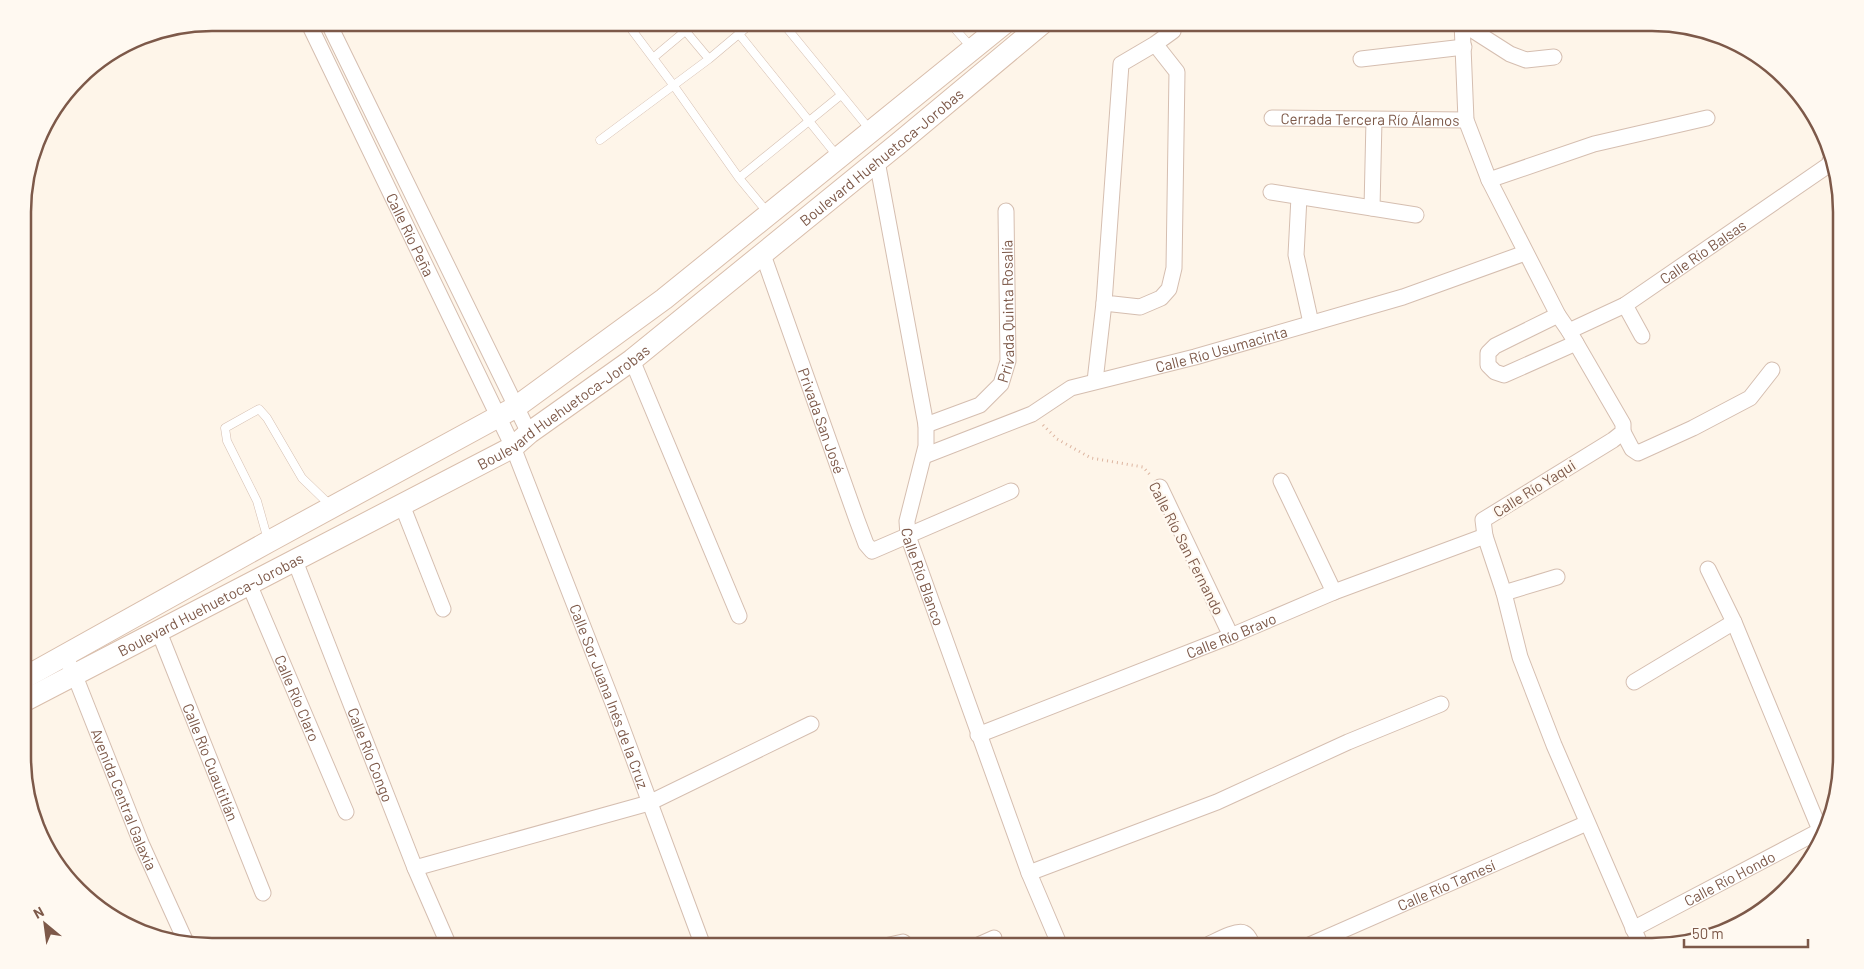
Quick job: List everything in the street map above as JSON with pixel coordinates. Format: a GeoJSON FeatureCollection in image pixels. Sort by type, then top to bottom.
{"type":"FeatureCollection","features":[{"type":"Feature","properties":{"kind":"main road","name":"Boulevard Huehuetoca-Jorobas"},"geometry":{"type":"LineString","coordinates":[[31,674],[268,542],[508,412],[664,299],[995,31]]}},
{"type":"Feature","properties":{"kind":"main road","name":"Boulevard Huehuetoca-Jorobas"},"geometry":{"type":"LineString","coordinates":[[31,698],[513,447],[529,433],[632,360],[1033,31]]}},
{"type":"Feature","properties":{"kind":"street","name":"Calle Río Peña"},"geometry":{"type":"LineString","coordinates":[[313,31],[508,412],[529,433]]}},
{"type":"Feature","properties":{"kind":"street","name":"Calle Río Peña"},"geometry":{"type":"LineString","coordinates":[[332,31],[508,412],[513,447]]}},
{"type":"Feature","properties":{"kind":"street"},"geometry":{"type":"LineString","coordinates":[[1094,381],[1104,303],[1121,64],[1173,31]]}},
{"type":"Feature","properties":{"kind":"street"},"geometry":{"type":"LineString","coordinates":[[1463,31],[1466,120],[1489,180],[1558,315],[1623,424],[1623,432],[1632,449],[1638,453],[1693,428],[1750,398],[1772,370]]}},
{"type":"Feature","properties":{"kind":"street"},"geometry":{"type":"LineString","coordinates":[[1474,31],[1510,54],[1526,60],[1554,57]]}},
{"type":"Feature","properties":{"kind":"street"},"geometry":{"type":"LineString","coordinates":[[1104,303],[1140,307],[1161,298],[1169,289],[1174,268],[1177,72],[1155,44]]}},
{"type":"Feature","properties":{"kind":"street"},"geometry":{"type":"LineString","coordinates":[[1361,59],[1464,47]]}},
{"type":"Feature","properties":{"kind":"street","name":"Cerrada Tercera Río Álamos"},"geometry":{"type":"LineString","coordinates":[[1272,118],[1466,120]]}},
{"type":"Feature","properties":{"kind":"street"},"geometry":{"type":"LineString","coordinates":[[1489,180],[1594,144],[1707,118]]}},
{"type":"Feature","properties":{"kind":"street"},"geometry":{"type":"LineString","coordinates":[[1372,208],[1374,120]]}},
{"type":"Feature","properties":{"kind":"street","name":"Calle Río Blanco"},"geometry":{"type":"LineString","coordinates":[[877,161],[926,425],[926,446],[907,521],[908,536],[1029,873],[1057,938]]}},
{"type":"Feature","properties":{"kind":"street","name":"Calle Río Balsas"},"geometry":{"type":"LineString","coordinates":[[1558,315],[1494,346],[1488,353],[1488,365],[1495,372],[1504,374],[1572,337],[1624,305],[1827,166]]}},
{"type":"Feature","properties":{"kind":"street"},"geometry":{"type":"LineString","coordinates":[[1272,192],[1416,215]]}},
{"type":"Feature","properties":{"kind":"street"},"geometry":{"type":"LineString","coordinates":[[1299,197],[1296,255],[1312,323]]}},
{"type":"Feature","properties":{"kind":"street","name":"Privada Quinta Rosalía"},"geometry":{"type":"LineString","coordinates":[[926,425],[980,405],[1001,384],[1008,361],[1006,211]]}},
{"type":"Feature","properties":{"kind":"street","name":"Privada San José"},"geometry":{"type":"LineString","coordinates":[[762,252],[866,544],[872,551],[908,536]]}},
{"type":"Feature","properties":{"kind":"street","name":"Calle Río Usumacinta"},"geometry":{"type":"LineString","coordinates":[[924,456],[1032,414],[1071,388],[1195,357],[1403,297],[1525,253]]}},
{"type":"Feature","properties":{"kind":"street"},"geometry":{"type":"LineString","coordinates":[[1624,305],[1642,336]]}},
{"type":"Feature","properties":{"kind":"street"},"geometry":{"type":"LineString","coordinates":[[632,360],[739,616]]}},
{"type":"Feature","properties":{"kind":"street","name":"Calle Río Yaqui"},"geometry":{"type":"LineString","coordinates":[[1623,432],[1483,520],[1485,536],[1504,593],[1520,657],[1554,745],[1637,938]]}},
{"type":"Feature","properties":{"kind":"street","name":"Calle Sor Juana Inés de la Cruz"},"geometry":{"type":"LineString","coordinates":[[513,447],[614,706],[700,938]]}},
{"type":"Feature","properties":{"kind":"street"},"geometry":{"type":"LineString","coordinates":[[1281,481],[1334,592]]}},
{"type":"Feature","properties":{"kind":"street","name":"Calle Río San Fernando"},"geometry":{"type":"LineString","coordinates":[[1160,487],[1231,636]]}},
{"type":"Feature","properties":{"kind":"street"},"geometry":{"type":"LineString","coordinates":[[908,536],[1010,491]]}},
{"type":"Feature","properties":{"kind":"street"},"geometry":{"type":"LineString","coordinates":[[402,505],[443,609]]}},
{"type":"Feature","properties":{"kind":"street","name":"Calle Río Bravo"},"geometry":{"type":"LineString","coordinates":[[978,735],[1231,636],[1334,592],[1485,536]]}},
{"type":"Feature","properties":{"kind":"street","name":"Calle Río Congo"},"geometry":{"type":"LineString","coordinates":[[295,561],[416,868],[446,938]]}},
{"type":"Feature","properties":{"kind":"street"},"geometry":{"type":"LineString","coordinates":[[1708,569],[1734,622],[1820,823]]}},
{"type":"Feature","properties":{"kind":"street"},"geometry":{"type":"LineString","coordinates":[[1504,593],[1557,577]]}},
{"type":"Feature","properties":{"kind":"street","name":"Calle Río Claro"},"geometry":{"type":"LineString","coordinates":[[249,584],[346,812]]}},
{"type":"Feature","properties":{"kind":"street"},"geometry":{"type":"LineString","coordinates":[[1634,682],[1734,622]]}},
{"type":"Feature","properties":{"kind":"street","name":"Calle Río Cuautitlán"},"geometry":{"type":"LineString","coordinates":[[158,632],[263,893]]}},
{"type":"Feature","properties":{"kind":"street","name":"Avenida Central Galaxia"},"geometry":{"type":"LineString","coordinates":[[65,656],[75,676],[141,843],[183,935]]}},
{"type":"Feature","properties":{"kind":"street"},"geometry":{"type":"LineString","coordinates":[[1029,873],[1217,802],[1348,742],[1441,704]]}},
{"type":"Feature","properties":{"kind":"street"},"geometry":{"type":"LineString","coordinates":[[416,868],[650,803],[811,724]]}},
{"type":"Feature","properties":{"kind":"street","name":"Calle Río Tamesí"},"geometry":{"type":"LineString","coordinates":[[1325,938],[1587,823]]}},
{"type":"Feature","properties":{"kind":"street","name":"Calle Río Hondo"},"geometry":{"type":"LineString","coordinates":[[1633,929],[1816,833]]}},
{"type":"Feature","properties":{"kind":"street"},"geometry":{"type":"LineString","coordinates":[[1223,938],[1237,932],[1244,933],[1249,938]]}},
{"type":"Feature","properties":{"kind":"lane"},"geometry":{"type":"LineString","coordinates":[[633,31],[739,178],[769,214]]}},
{"type":"Feature","properties":{"kind":"lane"},"geometry":{"type":"LineString","coordinates":[[653,58],[686,31],[708,59]]}},
{"type":"Feature","properties":{"kind":"lane"},"geometry":{"type":"LineString","coordinates":[[600,140],[674,86],[742,31]]}},
{"type":"Feature","properties":{"kind":"lane"},"geometry":{"type":"LineString","coordinates":[[789,31],[871,131]]}},
{"type":"Feature","properties":{"kind":"lane"},"geometry":{"type":"LineString","coordinates":[[957,31],[973,50]]}},
{"type":"Feature","properties":{"kind":"lane"},"geometry":{"type":"LineString","coordinates":[[738,34],[839,158]]}},
{"type":"Feature","properties":{"kind":"lane"},"geometry":{"type":"LineString","coordinates":[[739,178],[841,95]]}},
{"type":"Feature","properties":{"kind":"lane"},"geometry":{"type":"LineString","coordinates":[[268,542],[257,501],[227,441],[225,428],[259,409],[267,418],[302,478],[333,507]]}},
{"type":"Feature","properties":{"kind":"path","name":"Calle Río San Fernando"},"geometry":{"type":"LineString","coordinates":[[1032,414],[1057,439],[1091,458],[1143,467],[1160,487]]}}]}
